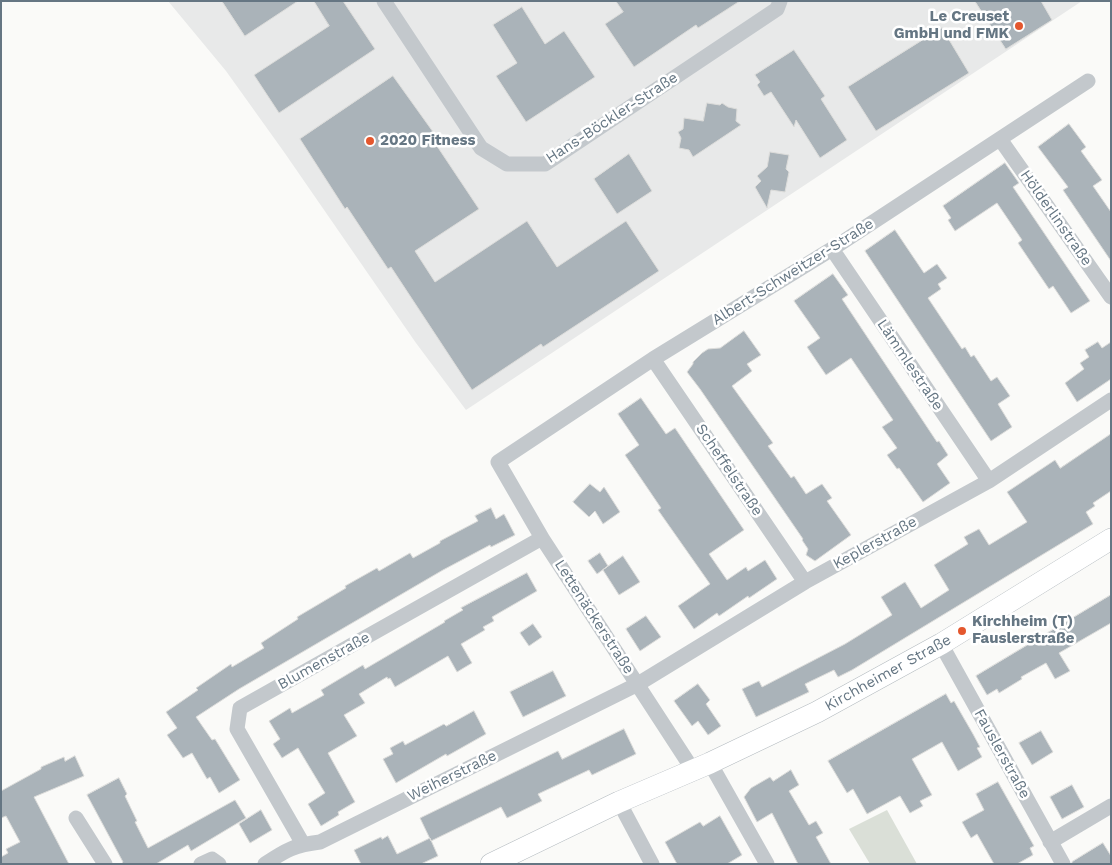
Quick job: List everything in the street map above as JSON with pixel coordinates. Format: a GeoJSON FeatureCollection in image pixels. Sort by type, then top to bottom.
{"type":"FeatureCollection","features":[{"type":"Feature","properties":{"kind":"main road","name":"Kirchheimer Straße"},"geometry":{"type":"LineString","coordinates":[[491,864],[619,802],[702,766],[817,712],[941,644],[1111,539]]}},
{"type":"Feature","properties":{"kind":"street","name":"Hans-Böckler-Straße"},"geometry":{"type":"LineString","coordinates":[[384,1],[482,148],[506,164],[545,164],[777,9],[780,1]]}},
{"type":"Feature","properties":{"kind":"street","name":"Albert-Schweitzer-Straße"},"geometry":{"type":"LineString","coordinates":[[498,462],[653,359],[832,249],[1088,81]]}},
{"type":"Feature","properties":{"kind":"street","name":"Hölderlinstraße"},"geometry":{"type":"LineString","coordinates":[[1000,139],[1111,297]]}},
{"type":"Feature","properties":{"kind":"street","name":"Lämmlestraße"},"geometry":{"type":"LineString","coordinates":[[832,249],[989,482]]}},
{"type":"Feature","properties":{"kind":"street","name":"Scheffelstraße"},"geometry":{"type":"LineString","coordinates":[[653,359],[805,582]]}},
{"type":"Feature","properties":{"kind":"street","name":"Keplerstraße"},"geometry":{"type":"LineString","coordinates":[[638,684],[805,582],[989,482],[1111,400]]}},
{"type":"Feature","properties":{"kind":"street","name":"Lettenäckerstraße"},"geometry":{"type":"LineString","coordinates":[[498,462],[542,538],[638,684],[702,766]]}},
{"type":"Feature","properties":{"kind":"street","name":"Blumenstraße"},"geometry":{"type":"LineString","coordinates":[[303,844],[237,729],[240,708],[542,538]]}},
{"type":"Feature","properties":{"kind":"street","name":"Fauslerstraße"},"geometry":{"type":"LineString","coordinates":[[941,644],[1063,864]]}},
{"type":"Feature","properties":{"kind":"street","name":"Weiherstraße"},"geometry":{"type":"LineString","coordinates":[[265,864],[291,848],[320,842],[638,684]]}},
{"type":"Feature","properties":{"kind":"street"},"geometry":{"type":"LineString","coordinates":[[702,766],[767,864]]}},
{"type":"Feature","properties":{"kind":"street"},"geometry":{"type":"LineString","coordinates":[[619,802],[652,864]]}},
{"type":"Feature","properties":{"kind":"street"},"geometry":{"type":"LineString","coordinates":[[1050,842],[1111,806]]}},
{"type":"Feature","properties":{"kind":"street"},"geometry":{"type":"LineString","coordinates":[[76,818],[105,864]]}},
{"type":"Feature","properties":{"kind":"street"},"geometry":{"type":"LineString","coordinates":[[201,864],[212,859],[219,864]]}},
{"type":"Feature","properties":{"kind":"shaded area"},"geometry":{"type":"Polygon","coordinates":[[[168,1],[1082,1],[466,410],[416,343],[226,71],[168,1]]]}},
{"type":"Feature","properties":{"kind":"shaded area"},"geometry":{"type":"Polygon","coordinates":[[[887,810],[917,864],[870,864],[849,829],[887,810]]]}},
{"type":"Feature","properties":{"kind":"building"},"geometry":{"type":"Polygon","coordinates":[[[222,1],[298,1],[245,36],[222,1]]]}},
{"type":"Feature","properties":{"kind":"building"},"geometry":{"type":"Polygon","coordinates":[[[314,1],[343,1],[375,49],[279,113],[254,75],[329,26],[314,1]]]}},
{"type":"Feature","properties":{"kind":"building"},"geometry":{"type":"Polygon","coordinates":[[[616,1],[740,1],[698,28],[696,25],[634,67],[605,24],[623,12],[616,1]]]}},
{"type":"Feature","properties":{"kind":"building","name":"Le Creuset GmbH und FMK"},"geometry":{"type":"Polygon","coordinates":[[[975,1],[1041,1],[1052,20],[1006,49],[975,1]]]}},
{"type":"Feature","properties":{"kind":"building"},"geometry":{"type":"Polygon","coordinates":[[[522,7],[545,44],[564,31],[595,77],[526,122],[496,76],[517,63],[493,25],[522,7]]]}},
{"type":"Feature","properties":{"kind":"building"},"geometry":{"type":"Polygon","coordinates":[[[942,28],[969,73],[876,131],[848,87],[942,28]]]}},
{"type":"Feature","properties":{"kind":"building"},"geometry":{"type":"Polygon","coordinates":[[[794,50],[825,96],[821,99],[847,140],[820,158],[796,120],[794,127],[771,92],[764,96],[757,85],[760,82],[755,75],[794,50]]]}},
{"type":"Feature","properties":{"kind":"building"},"geometry":{"type":"Polygon","coordinates":[[[393,76],[441,143],[437,146],[479,209],[415,251],[435,282],[527,221],[557,267],[626,221],[659,271],[543,347],[541,344],[472,390],[391,267],[388,269],[347,207],[345,209],[300,139],[393,76]]]}},
{"type":"Feature","properties":{"kind":"building"},"geometry":{"type":"Polygon","coordinates":[[[707,103],[720,105],[722,103],[737,109],[736,121],[741,125],[693,157],[689,150],[679,148],[681,138],[678,132],[683,129],[684,118],[703,121],[707,103]]]}},
{"type":"Feature","properties":{"kind":"building"},"geometry":{"type":"Polygon","coordinates":[[[1069,124],[1086,147],[1081,151],[1102,180],[1093,186],[1111,212],[1111,261],[1063,190],[1068,187],[1038,147],[1069,124]]]}},
{"type":"Feature","properties":{"kind":"building"},"geometry":{"type":"Polygon","coordinates":[[[770,152],[789,155],[786,169],[789,172],[785,192],[771,190],[767,208],[755,187],[761,181],[757,176],[767,167],[770,152]]]}},
{"type":"Feature","properties":{"kind":"building"},"geometry":{"type":"Polygon","coordinates":[[[629,154],[652,191],[617,214],[594,179],[629,154]]]}},
{"type":"Feature","properties":{"kind":"building"},"geometry":{"type":"Polygon","coordinates":[[[1005,163],[1019,183],[1013,187],[1090,301],[1071,313],[1053,286],[1049,289],[1018,243],[1022,240],[997,203],[955,231],[948,220],[951,218],[943,206],[1005,163]]]}},
{"type":"Feature","properties":{"kind":"building"},"geometry":{"type":"Polygon","coordinates":[[[895,230],[924,273],[937,264],[947,278],[938,284],[941,289],[928,298],[962,349],[965,347],[971,357],[974,355],[991,381],[997,377],[1010,396],[998,404],[1012,427],[991,441],[865,251],[895,230]]]}},
{"type":"Feature","properties":{"kind":"building"},"geometry":{"type":"Polygon","coordinates":[[[833,274],[848,295],[842,299],[937,442],[939,441],[948,455],[937,464],[950,483],[923,502],[899,468],[897,469],[887,455],[897,448],[882,427],[893,420],[851,358],[826,375],[807,347],[820,338],[794,301],[833,274]]]}},
{"type":"Feature","properties":{"kind":"building"},"geometry":{"type":"Polygon","coordinates":[[[744,331],[761,355],[747,364],[752,371],[732,386],[773,443],[768,446],[791,478],[794,476],[806,494],[822,484],[832,498],[827,501],[851,535],[815,561],[806,555],[808,549],[803,539],[687,372],[702,353],[708,349],[720,348],[744,331]]]}},
{"type":"Feature","properties":{"kind":"building"},"geometry":{"type":"Polygon","coordinates":[[[1098,342],[1102,348],[1111,342],[1111,379],[1077,402],[1065,383],[1084,369],[1080,363],[1089,357],[1085,350],[1098,342]]]}},
{"type":"Feature","properties":{"kind":"building"},"geometry":{"type":"Polygon","coordinates":[[[641,398],[666,434],[675,428],[744,530],[709,554],[727,580],[746,567],[748,571],[765,560],[777,579],[719,616],[717,613],[694,629],[678,606],[710,584],[658,510],[661,508],[625,455],[639,445],[618,414],[641,398]]]}},
{"type":"Feature","properties":{"kind":"building"},"geometry":{"type":"Polygon","coordinates":[[[1111,434],[1111,491],[1093,503],[1095,506],[1086,512],[1093,524],[852,670],[838,677],[834,670],[805,684],[809,692],[756,717],[742,689],[759,681],[762,687],[845,644],[892,615],[881,597],[905,582],[921,608],[949,590],[934,565],[968,544],[964,537],[979,529],[989,545],[1027,522],[1007,492],[1055,460],[1060,468],[1111,434]]]}},
{"type":"Feature","properties":{"kind":"building"},"geometry":{"type":"Polygon","coordinates":[[[590,484],[600,492],[604,487],[620,512],[603,524],[595,511],[589,517],[573,502],[590,484]]]}},
{"type":"Feature","properties":{"kind":"building"},"geometry":{"type":"Polygon","coordinates":[[[491,508],[496,519],[504,514],[515,535],[491,547],[490,545],[443,570],[239,689],[196,717],[212,740],[215,739],[240,780],[219,793],[210,777],[207,779],[192,753],[183,758],[167,735],[177,728],[166,712],[231,664],[232,667],[264,648],[261,643],[298,619],[297,617],[346,588],[345,586],[377,568],[379,571],[410,553],[413,558],[478,521],[475,516],[491,508]]]}},
{"type":"Feature","properties":{"kind":"building"},"geometry":{"type":"Polygon","coordinates":[[[600,553],[608,566],[597,574],[588,561],[600,553]]]}},
{"type":"Feature","properties":{"kind":"building"},"geometry":{"type":"Polygon","coordinates":[[[623,556],[640,582],[619,595],[603,570],[623,556]]]}},
{"type":"Feature","properties":{"kind":"building"},"geometry":{"type":"Polygon","coordinates":[[[527,573],[537,591],[492,617],[494,621],[483,627],[485,630],[461,644],[472,663],[457,672],[448,656],[395,687],[390,678],[388,679],[387,677],[359,694],[365,703],[344,715],[357,736],[328,753],[355,802],[338,812],[339,815],[321,826],[308,804],[325,793],[298,748],[282,758],[273,744],[280,739],[269,721],[290,708],[292,713],[324,695],[321,690],[363,665],[365,669],[445,622],[463,610],[461,608],[527,573]]]}},
{"type":"Feature","properties":{"kind":"building"},"geometry":{"type":"Polygon","coordinates":[[[1111,595],[1111,623],[1059,653],[1070,671],[1055,679],[1046,663],[1021,677],[1022,679],[999,693],[997,689],[987,695],[976,676],[1111,595]]]}},
{"type":"Feature","properties":{"kind":"building"},"geometry":{"type":"Polygon","coordinates":[[[646,616],[661,637],[640,651],[626,629],[646,616]]]}},
{"type":"Feature","properties":{"kind":"building"},"geometry":{"type":"Polygon","coordinates":[[[533,624],[542,637],[529,646],[520,633],[533,624]]]}},
{"type":"Feature","properties":{"kind":"building"},"geometry":{"type":"Polygon","coordinates":[[[553,671],[566,696],[523,717],[510,692],[553,671]]]}},
{"type":"Feature","properties":{"kind":"building"},"geometry":{"type":"Polygon","coordinates":[[[698,684],[710,700],[706,704],[721,726],[708,735],[698,721],[692,726],[674,701],[698,684]]]}},
{"type":"Feature","properties":{"kind":"building"},"geometry":{"type":"Polygon","coordinates":[[[946,694],[951,703],[954,701],[973,734],[980,747],[977,748],[982,757],[958,771],[942,742],[912,759],[932,795],[920,801],[923,806],[910,813],[900,796],[867,814],[853,789],[847,793],[828,761],[946,694]]]}},
{"type":"Feature","properties":{"kind":"building"},"geometry":{"type":"Polygon","coordinates":[[[474,711],[486,734],[447,756],[446,754],[396,783],[383,759],[393,754],[390,748],[403,741],[405,745],[444,724],[446,726],[474,711]]]}},
{"type":"Feature","properties":{"kind":"building"},"geometry":{"type":"Polygon","coordinates":[[[624,729],[636,754],[592,775],[589,770],[538,794],[542,801],[507,818],[501,807],[431,841],[420,818],[558,751],[562,759],[624,729]]]}},
{"type":"Feature","properties":{"kind":"building"},"geometry":{"type":"Polygon","coordinates":[[[1041,731],[1053,752],[1032,765],[1019,743],[1041,731]]]}},
{"type":"Feature","properties":{"kind":"building"},"geometry":{"type":"Polygon","coordinates":[[[75,756],[84,776],[34,797],[69,864],[1,864],[1,857],[8,853],[6,849],[20,842],[6,816],[1,818],[1,791],[41,769],[41,767],[64,757],[65,761],[75,756]]]}},
{"type":"Feature","properties":{"kind":"building"},"geometry":{"type":"Polygon","coordinates":[[[791,770],[799,785],[789,791],[809,825],[816,821],[823,833],[816,837],[831,864],[798,864],[772,813],[757,822],[744,797],[751,788],[770,777],[773,781],[791,770]]]}},
{"type":"Feature","properties":{"kind":"building"},"geometry":{"type":"Polygon","coordinates":[[[119,778],[137,821],[135,822],[148,848],[235,800],[246,818],[191,851],[188,845],[156,864],[121,864],[123,862],[87,795],[119,778]]]}},
{"type":"Feature","properties":{"kind":"building"},"geometry":{"type":"Polygon","coordinates":[[[998,782],[1034,846],[1030,848],[1033,855],[1017,864],[994,864],[977,834],[971,838],[962,822],[984,810],[976,794],[998,782]]]}},
{"type":"Feature","properties":{"kind":"building"},"geometry":{"type":"Polygon","coordinates":[[[1072,785],[1084,807],[1062,819],[1050,797],[1072,785]]]}},
{"type":"Feature","properties":{"kind":"building"},"geometry":{"type":"Polygon","coordinates":[[[261,810],[272,830],[250,843],[239,824],[261,810]]]}},
{"type":"Feature","properties":{"kind":"building"},"geometry":{"type":"Polygon","coordinates":[[[720,816],[742,855],[727,864],[677,864],[665,842],[700,822],[703,826],[720,816]]]}},
{"type":"Feature","properties":{"kind":"building"},"geometry":{"type":"Polygon","coordinates":[[[388,836],[397,854],[430,838],[438,856],[421,864],[361,864],[354,850],[381,837],[382,839],[388,836]]]}},
{"type":"Feature","properties":{"kind":"building"},"geometry":{"type":"Polygon","coordinates":[[[1103,843],[1111,856],[1111,864],[1072,864],[1072,862],[1103,843]]]}},
{"type":"Feature","properties":{"kind":"place","name":"Le Creuset GmbH und FMK"},"geometry":{"type":"Point","coordinates":[1019,26]}},
{"type":"Feature","properties":{"kind":"place","name":"2020 Fitness"},"geometry":{"type":"Point","coordinates":[370,141]}},
{"type":"Feature","properties":{"kind":"place","name":"Kirchheim (T) Fauslerstraße"},"geometry":{"type":"Point","coordinates":[962,631]}}]}
